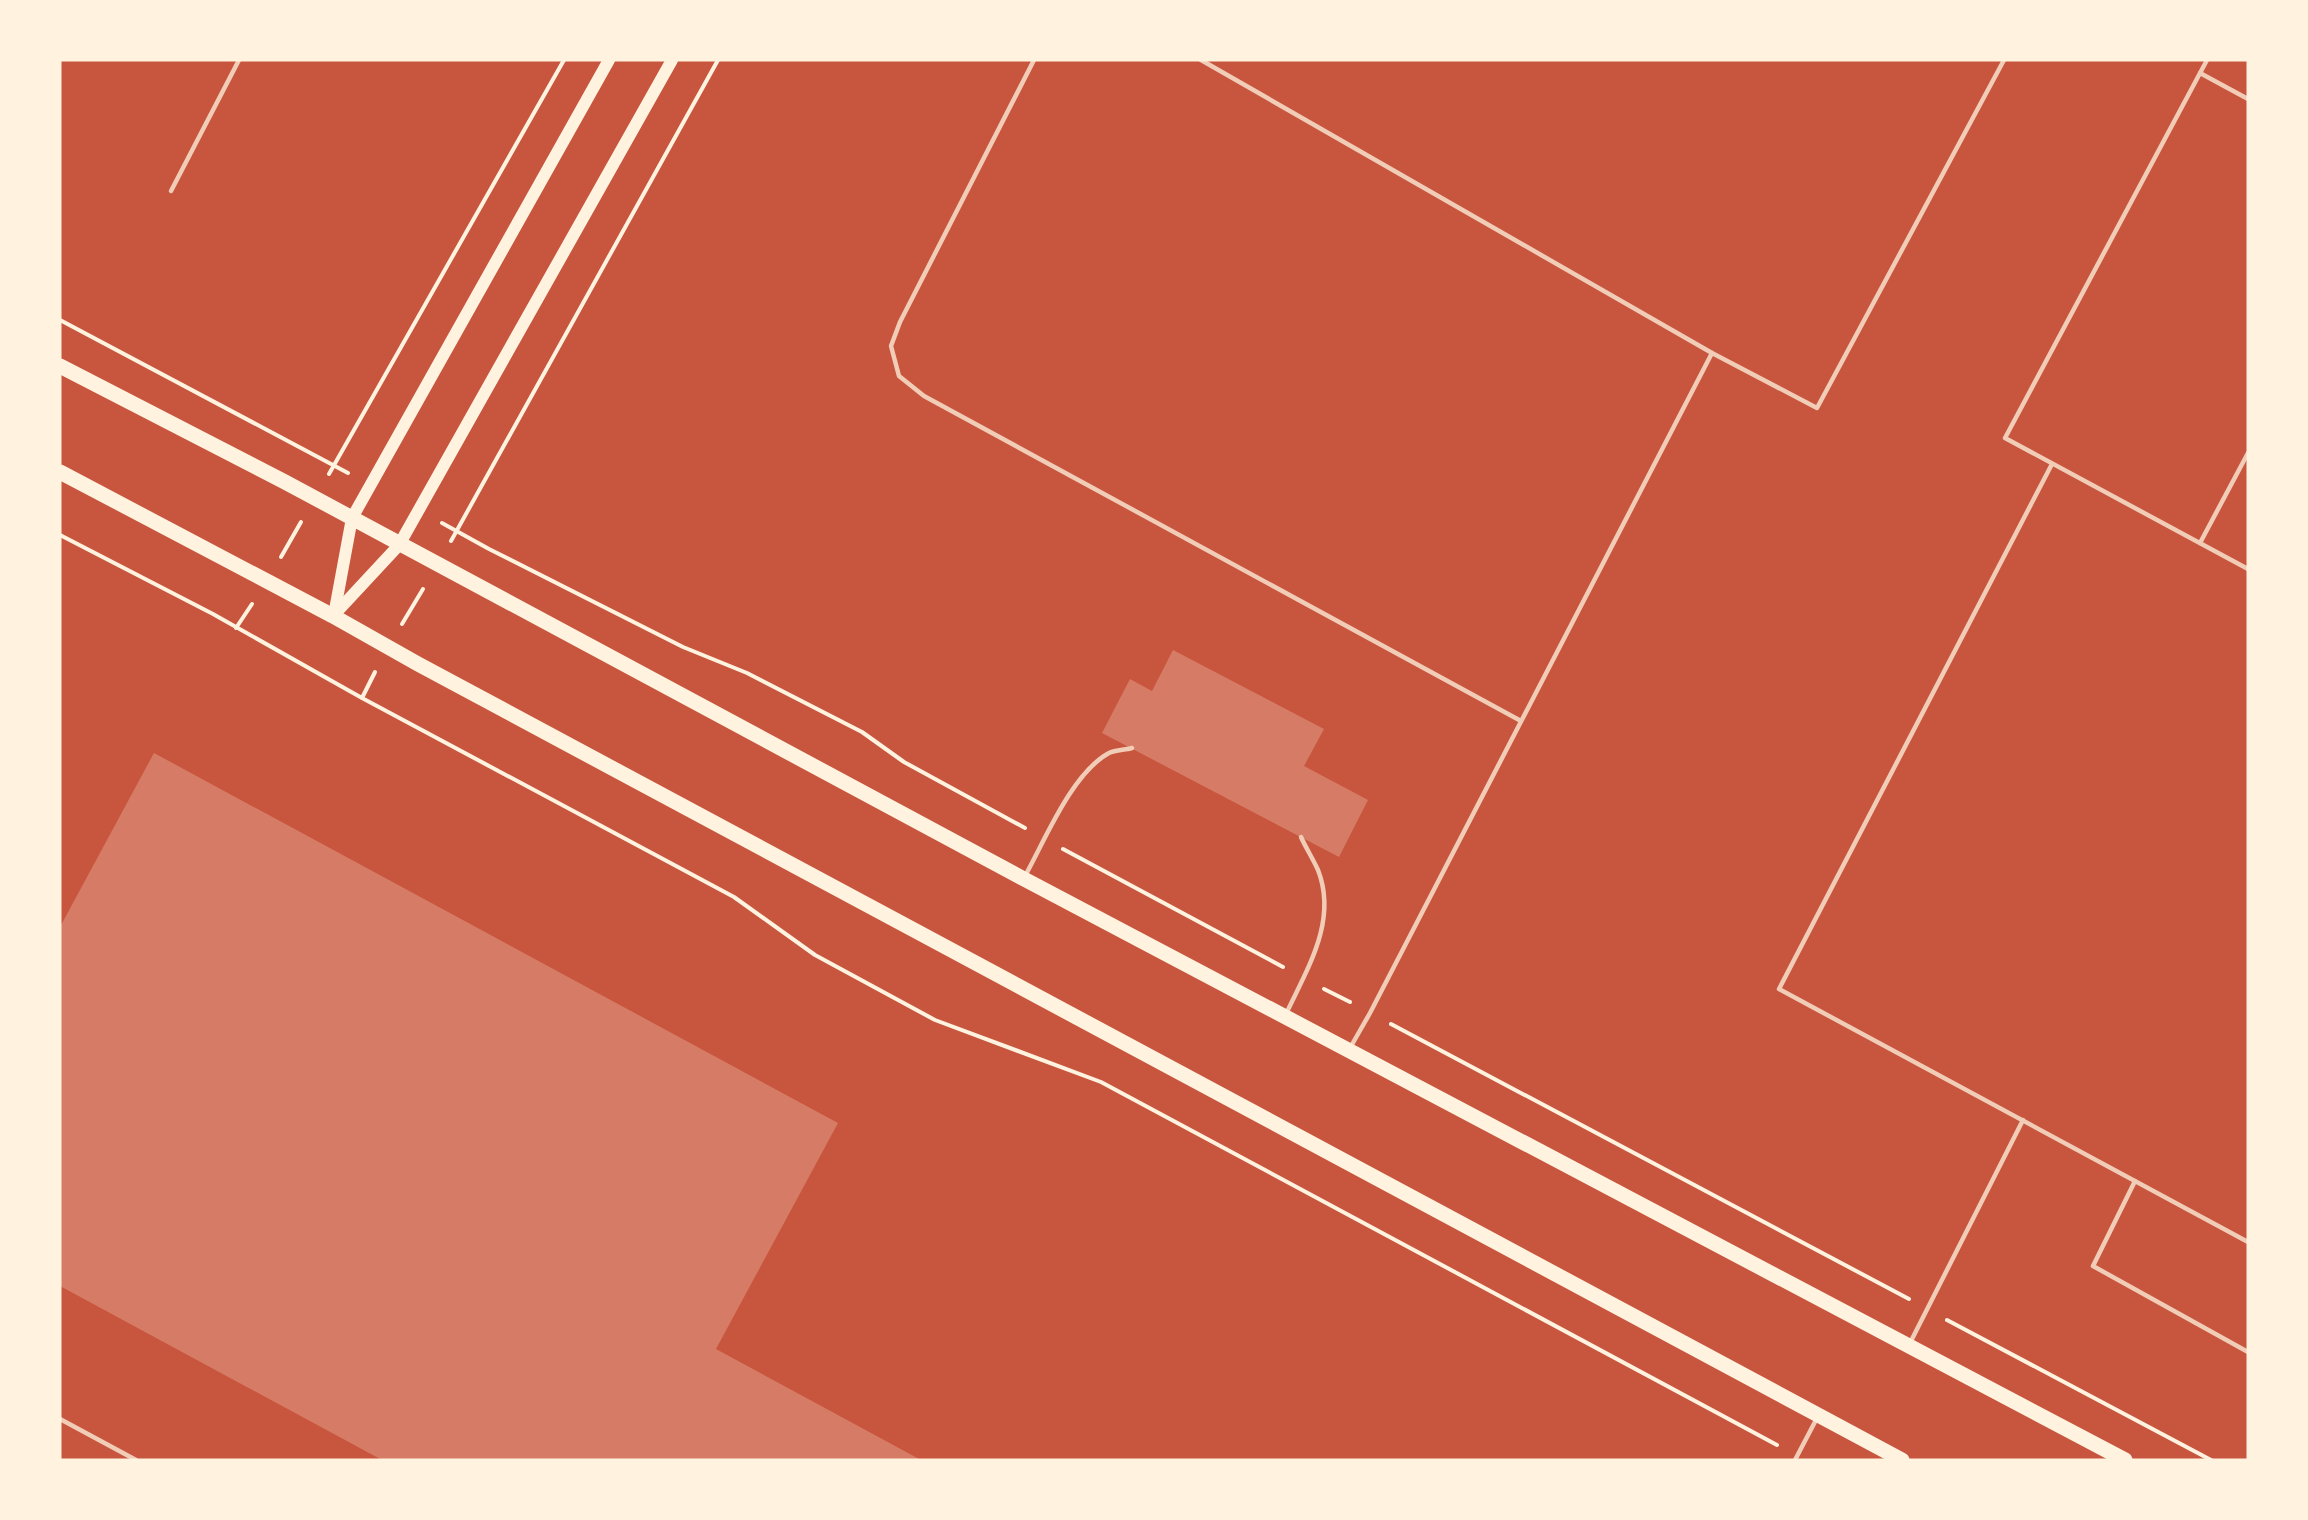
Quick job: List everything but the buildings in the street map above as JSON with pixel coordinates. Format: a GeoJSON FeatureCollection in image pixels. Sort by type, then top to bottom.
{"type":"FeatureCollection","features":[{"type":"Feature","properties":{"kind":"main road"},"geometry":{"type":"LineString","coordinates":[[333,616],[352,518],[609,60]]}},
{"type":"Feature","properties":{"kind":"main road"},"geometry":{"type":"LineString","coordinates":[[333,616],[399,545],[672,60]]}},
{"type":"Feature","properties":{"kind":"main road"},"geometry":{"type":"LineString","coordinates":[[60,366],[352,518],[1024,879],[2125,1460]]}},
{"type":"Feature","properties":{"kind":"main road"},"geometry":{"type":"LineString","coordinates":[[60,472],[333,616],[1902,1460]]}},
{"type":"Feature","properties":{"kind":"lane"},"geometry":{"type":"LineString","coordinates":[[171,191],[239,60]]}},
{"type":"Feature","properties":{"kind":"lane"},"geometry":{"type":"LineString","coordinates":[[1034,60],[900,322],[891,346],[899,376],[924,396],[1521,720]]}},
{"type":"Feature","properties":{"kind":"lane"},"geometry":{"type":"LineString","coordinates":[[1201,60],[1712,353],[1817,408],[2004,60]]}},
{"type":"Feature","properties":{"kind":"lane"},"geometry":{"type":"LineString","coordinates":[[2207,60],[2005,438],[2248,569]]}},
{"type":"Feature","properties":{"kind":"lane"},"geometry":{"type":"LineString","coordinates":[[2200,73],[2248,99]]}},
{"type":"Feature","properties":{"kind":"lane"},"geometry":{"type":"LineString","coordinates":[[1348,1050],[1370,1013],[1712,353]]}},
{"type":"Feature","properties":{"kind":"lane"},"geometry":{"type":"LineString","coordinates":[[2200,543],[2248,453]]}},
{"type":"Feature","properties":{"kind":"lane"},"geometry":{"type":"LineString","coordinates":[[2052,464],[1779,989],[2248,1242]]}},
{"type":"Feature","properties":{"kind":"lane"},"geometry":{"type":"LineString","coordinates":[[1024,879],[1072,790],[1088,769],[1110,752],[1132,748]]}},
{"type":"Feature","properties":{"kind":"lane"},"geometry":{"type":"LineString","coordinates":[[1285,1016],[1322,936],[1325,906],[1318,872],[1301,837]]}},
{"type":"Feature","properties":{"kind":"lane"},"geometry":{"type":"LineString","coordinates":[[1908,1346],[2023,1120]]}},
{"type":"Feature","properties":{"kind":"lane"},"geometry":{"type":"LineString","coordinates":[[2134,1181],[2093,1266],[2248,1352]]}},
{"type":"Feature","properties":{"kind":"lane"},"geometry":{"type":"LineString","coordinates":[[1796,1458],[1818,1415]]}},
{"type":"Feature","properties":{"kind":"lane"},"geometry":{"type":"LineString","coordinates":[[60,1419],[136,1460]]}},
{"type":"Feature","properties":{"kind":"path"},"geometry":{"type":"LineString","coordinates":[[237,628],[335,465],[564,60]]}},
{"type":"Feature","properties":{"kind":"path"},"geometry":{"type":"LineString","coordinates":[[362,698],[388,647],[457,531],[718,60]]}},
{"type":"Feature","properties":{"kind":"path"},"geometry":{"type":"LineString","coordinates":[[60,320],[371,485]]}},
{"type":"Feature","properties":{"kind":"path"},"geometry":{"type":"LineString","coordinates":[[419,509],[683,648],[747,673],[862,732],[904,762],[1303,978],[2211,1460]]}},
{"type":"Feature","properties":{"kind":"path"},"geometry":{"type":"LineString","coordinates":[[60,535],[237,628],[362,698],[734,897],[815,955],[935,1020],[1101,1082],[1796,1458]]}}]}
